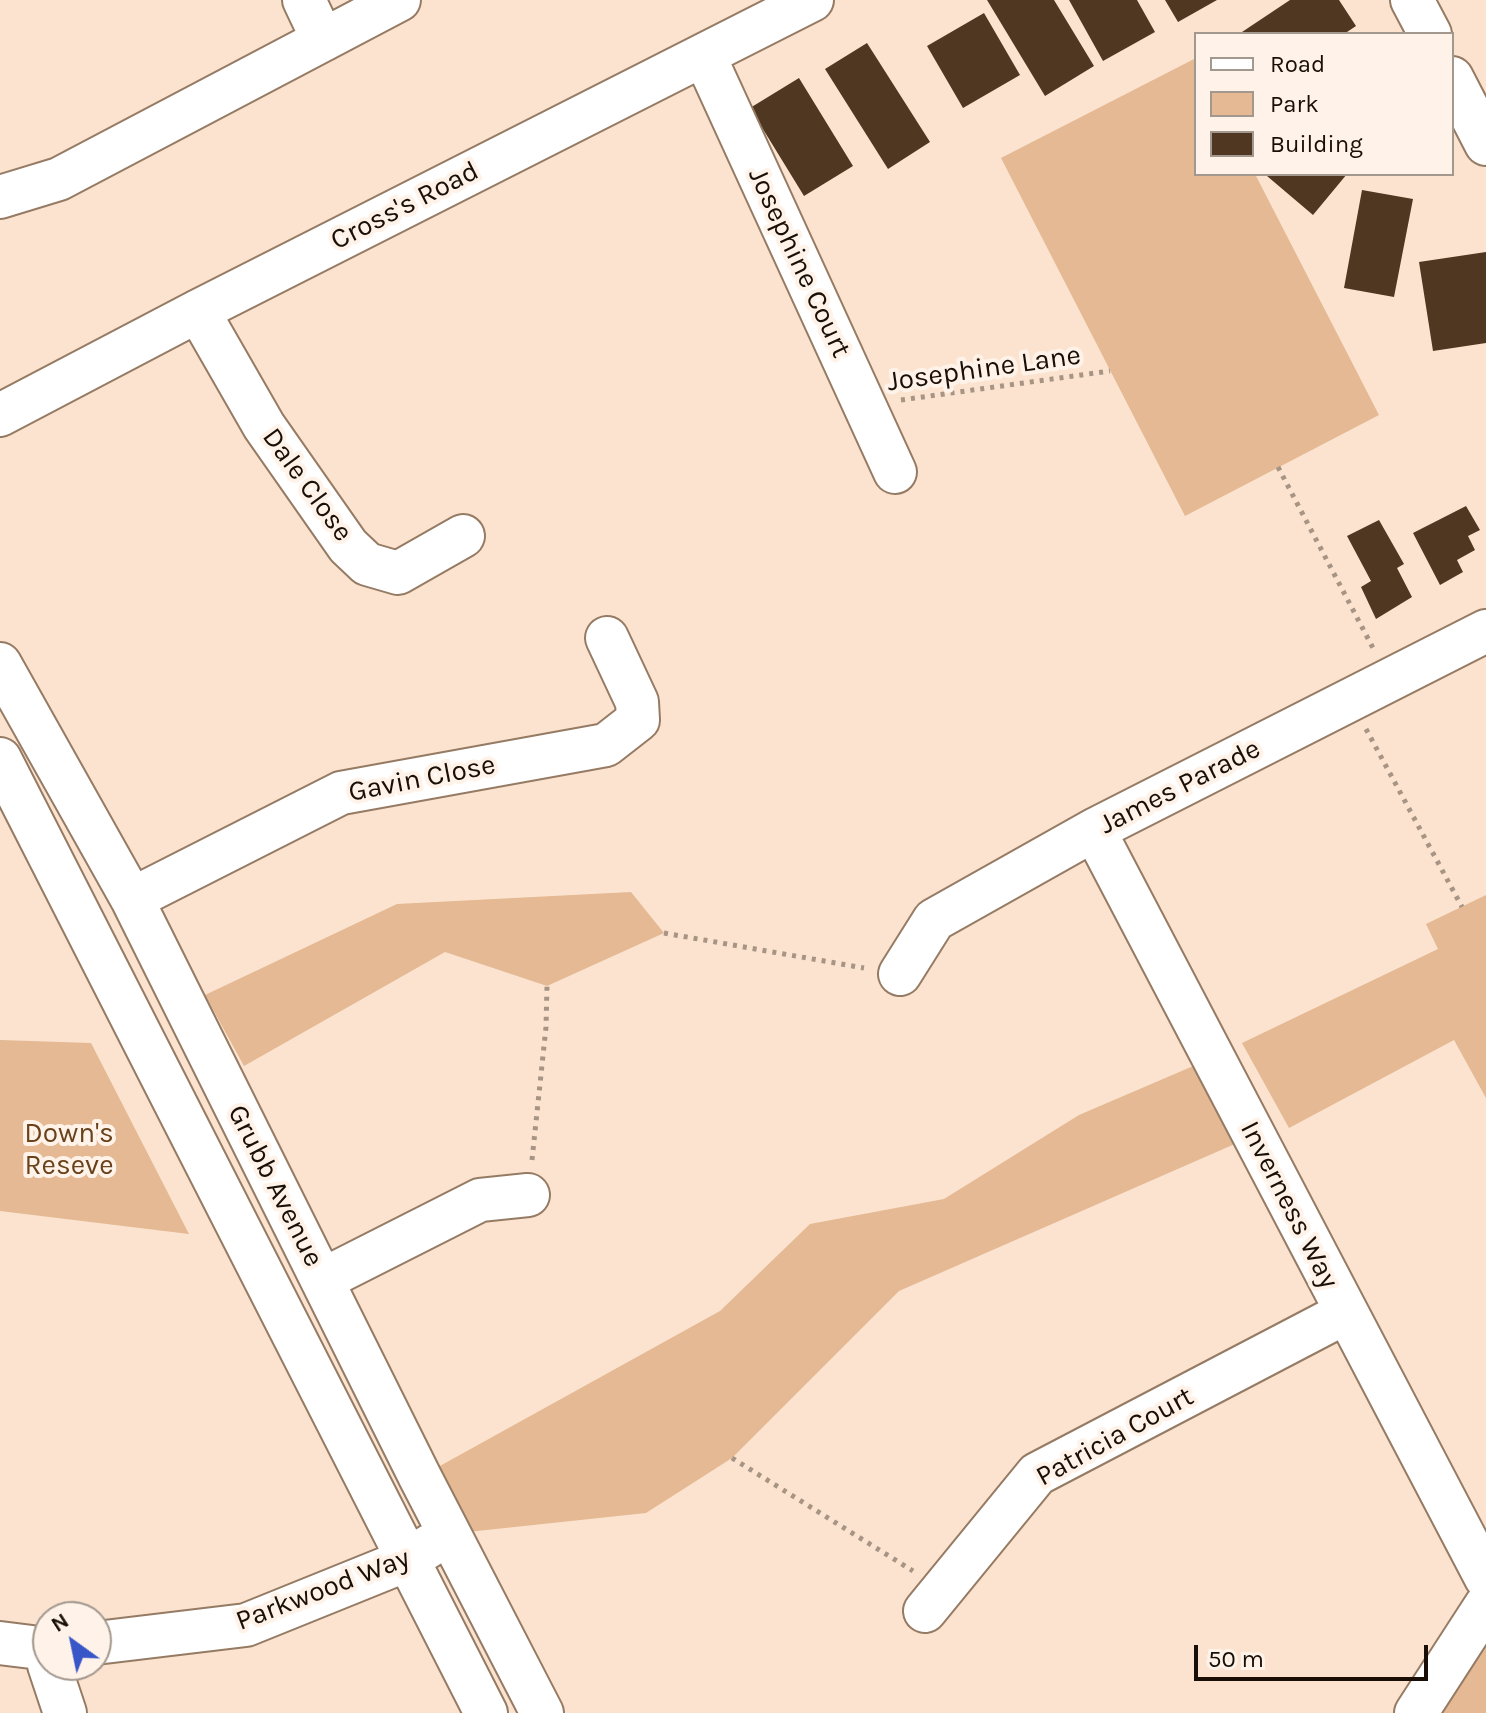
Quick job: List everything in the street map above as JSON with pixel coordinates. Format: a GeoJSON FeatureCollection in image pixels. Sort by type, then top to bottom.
{"type":"FeatureCollection","features":[{"type":"Feature","properties":{"kind":"street"},"geometry":{"type":"LineString","coordinates":[[304,0],[323,40]]}},
{"type":"Feature","properties":{"kind":"street"},"geometry":{"type":"LineString","coordinates":[[0,197],[59,179],[399,0]]}},
{"type":"Feature","properties":{"kind":"street","name":"Cross's Road"},"geometry":{"type":"LineString","coordinates":[[0,415],[198,311],[812,0]]}},
{"type":"Feature","properties":{"kind":"street"},"geometry":{"type":"LineString","coordinates":[[1412,0],[1429,32]]}},
{"type":"Feature","properties":{"kind":"street","name":"Josephine Court"},"geometry":{"type":"LineString","coordinates":[[704,55],[895,472]]}},
{"type":"Feature","properties":{"kind":"street"},"geometry":{"type":"LineString","coordinates":[[1454,82],[1486,144]]}},
{"type":"Feature","properties":{"kind":"street","name":"Dale Close"},"geometry":{"type":"LineString","coordinates":[[198,311],[264,426],[348,546],[367,564],[398,573],[463,536]]}},
{"type":"Feature","properties":{"kind":"street","name":"James Parade"},"geometry":{"type":"LineString","coordinates":[[900,974],[934,920],[1094,830],[1486,631]]}},
{"type":"Feature","properties":{"kind":"street","name":"Gavin Close"},"geometry":{"type":"LineString","coordinates":[[132,899],[341,793],[606,745],[638,720],[637,702],[607,638]]}},
{"type":"Feature","properties":{"kind":"street","name":"Grubb Avenue"},"geometry":{"type":"LineString","coordinates":[[0,664],[132,899],[449,1534],[542,1713]]}},
{"type":"Feature","properties":{"kind":"street","name":"Grubb Avenue"},"geometry":{"type":"LineString","coordinates":[[0,759],[486,1713]]}},
{"type":"Feature","properties":{"kind":"street","name":"Inverness Way"},"geometry":{"type":"LineString","coordinates":[[1094,830],[1486,1578]]}},
{"type":"Feature","properties":{"kind":"street"},"geometry":{"type":"LineString","coordinates":[[322,1280],[480,1200],[528,1195]]}},
{"type":"Feature","properties":{"kind":"street","name":"Patricia Court"},"geometry":{"type":"LineString","coordinates":[[933,1600],[1037,1474],[1345,1313]]}},
{"type":"Feature","properties":{"kind":"street","name":"Parkwood Way"},"geometry":{"type":"LineString","coordinates":[[112,1641],[246,1625],[407,1560],[449,1534]]}},
{"type":"Feature","properties":{"kind":"street"},"geometry":{"type":"LineString","coordinates":[[1416,1713],[1486,1605]]}},
{"type":"Feature","properties":{"kind":"street"},"geometry":{"type":"LineString","coordinates":[[0,1643],[32,1652]]}},
{"type":"Feature","properties":{"kind":"street"},"geometry":{"type":"LineString","coordinates":[[55,1681],[65,1713]]}},
{"type":"Feature","properties":{"kind":"path","name":"Josephine Lane"},"geometry":{"type":"LineString","coordinates":[[864,406],[1110,371]]}},
{"type":"Feature","properties":{"kind":"path"},"geometry":{"type":"LineString","coordinates":[[1278,467],[1390,680]]}},
{"type":"Feature","properties":{"kind":"path"},"geometry":{"type":"LineString","coordinates":[[1351,700],[1462,907]]}},
{"type":"Feature","properties":{"kind":"path"},"geometry":{"type":"LineString","coordinates":[[664,933],[900,974]]}},
{"type":"Feature","properties":{"kind":"path"},"geometry":{"type":"LineString","coordinates":[[528,1195],[546,1027],[547,986]]}},
{"type":"Feature","properties":{"kind":"path"},"geometry":{"type":"LineString","coordinates":[[732,1458],[933,1600]]}},
{"type":"Feature","properties":{"kind":"green space"},"geometry":{"type":"Polygon","coordinates":[[[1194,59],[1194,176],[1256,176],[1379,415],[1185,516],[1001,158],[1194,59]]]}},
{"type":"Feature","properties":{"kind":"green space"},"geometry":{"type":"Polygon","coordinates":[[[631,892],[664,933],[547,986],[445,952],[244,1066],[205,995],[397,904],[631,892]]]}},
{"type":"Feature","properties":{"kind":"green space"},"geometry":{"type":"Polygon","coordinates":[[[1486,895],[1486,1098],[1454,1040],[1289,1128],[1242,1043],[1438,949],[1426,924],[1486,895]]]}},
{"type":"Feature","properties":{"kind":"green space","name":"Down's Reseve"},"geometry":{"type":"Polygon","coordinates":[[[0,1040],[91,1043],[189,1234],[0,1211],[0,1040]]]}},
{"type":"Feature","properties":{"kind":"green space"},"geometry":{"type":"Polygon","coordinates":[[[1212,1058],[1253,1136],[899,1291],[732,1458],[646,1513],[449,1534],[420,1477],[720,1311],[810,1224],[944,1199],[1079,1115],[1212,1058]]]}},
{"type":"Feature","properties":{"kind":"green space"},"geometry":{"type":"Polygon","coordinates":[[[1486,1605],[1486,1713],[1416,1713],[1486,1605]]]}},
{"type":"Feature","properties":{"kind":"building"},"geometry":{"type":"Polygon","coordinates":[[[987,0],[1054,0],[1094,66],[1045,96],[987,0]]]}},
{"type":"Feature","properties":{"kind":"building"},"geometry":{"type":"Polygon","coordinates":[[[1069,0],[1137,0],[1155,32],[1103,61],[1069,0]]]}},
{"type":"Feature","properties":{"kind":"building"},"geometry":{"type":"Polygon","coordinates":[[[1165,0],[1217,0],[1178,22],[1165,0]]]}},
{"type":"Feature","properties":{"kind":"building"},"geometry":{"type":"Polygon","coordinates":[[[1290,0],[1339,0],[1356,26],[1347,32],[1242,32],[1290,0]]]}},
{"type":"Feature","properties":{"kind":"building"},"geometry":{"type":"Polygon","coordinates":[[[984,13],[1020,75],[963,108],[927,46],[984,13]]]}},
{"type":"Feature","properties":{"kind":"building"},"geometry":{"type":"Polygon","coordinates":[[[867,43],[930,142],[888,169],[825,69],[867,43]]]}},
{"type":"Feature","properties":{"kind":"building"},"geometry":{"type":"Polygon","coordinates":[[[799,78],[853,166],[804,196],[750,108],[799,78]]]}},
{"type":"Feature","properties":{"kind":"building"},"geometry":{"type":"Polygon","coordinates":[[[1267,176],[1345,176],[1313,215],[1267,176]]]}},
{"type":"Feature","properties":{"kind":"building"},"geometry":{"type":"Polygon","coordinates":[[[1362,190],[1413,199],[1394,297],[1344,288],[1362,190]]]}},
{"type":"Feature","properties":{"kind":"building"},"geometry":{"type":"Polygon","coordinates":[[[1486,252],[1486,343],[1433,351],[1419,262],[1486,252]]]}},
{"type":"Feature","properties":{"kind":"building"},"geometry":{"type":"Polygon","coordinates":[[[1466,506],[1480,530],[1468,536],[1475,550],[1457,560],[1463,572],[1440,585],[1413,533],[1466,506]]]}},
{"type":"Feature","properties":{"kind":"building"},"geometry":{"type":"Polygon","coordinates":[[[1379,520],[1404,564],[1397,568],[1412,597],[1376,619],[1361,587],[1371,581],[1347,536],[1379,520]]]}}]}
